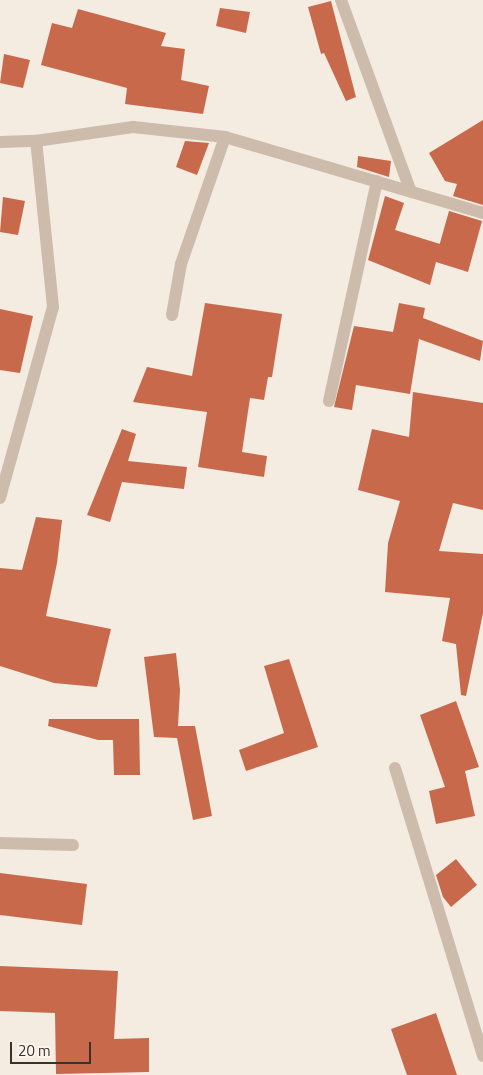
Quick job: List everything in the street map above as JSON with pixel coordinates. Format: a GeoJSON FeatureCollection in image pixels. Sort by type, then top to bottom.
{"type":"FeatureCollection","features":[{"type":"Feature","properties":{"kind":"street"},"geometry":{"type":"LineString","coordinates":[[341,0],[410,190]]}},
{"type":"Feature","properties":{"kind":"street"},"geometry":{"type":"LineString","coordinates":[[0,142],[36,141],[133,127],[225,137],[483,213]]}},
{"type":"Feature","properties":{"kind":"street"},"geometry":{"type":"LineString","coordinates":[[172,315],[181,264],[225,137]]}},
{"type":"Feature","properties":{"kind":"street"},"geometry":{"type":"LineString","coordinates":[[0,498],[53,307],[36,141]]}},
{"type":"Feature","properties":{"kind":"street"},"geometry":{"type":"LineString","coordinates":[[329,401],[377,181]]}},
{"type":"Feature","properties":{"kind":"street"},"geometry":{"type":"LineString","coordinates":[[395,768],[483,1056]]}},
{"type":"Feature","properties":{"kind":"street"},"geometry":{"type":"LineString","coordinates":[[0,843],[73,845]]}},
{"type":"Feature","properties":{"kind":"building"},"geometry":{"type":"Polygon","coordinates":[[[331,1],[356,97],[346,101],[324,53],[321,54],[308,7],[331,1]]]}},
{"type":"Feature","properties":{"kind":"building"},"geometry":{"type":"Polygon","coordinates":[[[220,8],[250,12],[246,33],[216,26],[220,8]]]}},
{"type":"Feature","properties":{"kind":"building"},"geometry":{"type":"Polygon","coordinates":[[[78,9],[166,33],[161,46],[185,49],[181,80],[209,86],[203,114],[125,104],[127,88],[41,65],[52,23],[72,28],[78,9]]]}},
{"type":"Feature","properties":{"kind":"building"},"geometry":{"type":"Polygon","coordinates":[[[4,54],[30,60],[23,88],[0,83],[4,54]]]}},
{"type":"Feature","properties":{"kind":"building"},"geometry":{"type":"Polygon","coordinates":[[[483,120],[483,205],[453,196],[457,184],[445,181],[429,153],[483,120]]]}},
{"type":"Feature","properties":{"kind":"building"},"geometry":{"type":"Polygon","coordinates":[[[185,141],[209,143],[197,175],[176,167],[185,141]]]}},
{"type":"Feature","properties":{"kind":"building"},"geometry":{"type":"Polygon","coordinates":[[[358,156],[391,161],[389,177],[357,167],[358,156]]]}},
{"type":"Feature","properties":{"kind":"building"},"geometry":{"type":"Polygon","coordinates":[[[385,196],[404,203],[395,230],[440,244],[449,211],[482,221],[468,272],[436,262],[430,285],[368,260],[385,196]]]}},
{"type":"Feature","properties":{"kind":"building"},"geometry":{"type":"Polygon","coordinates":[[[3,197],[25,201],[18,235],[0,232],[3,197]]]}},
{"type":"Feature","properties":{"kind":"building"},"geometry":{"type":"Polygon","coordinates":[[[205,303],[282,314],[272,377],[268,377],[264,400],[250,398],[242,452],[267,456],[264,477],[198,467],[207,412],[133,402],[147,367],[192,376],[205,303]]]}},
{"type":"Feature","properties":{"kind":"building"},"geometry":{"type":"Polygon","coordinates":[[[399,303],[425,308],[423,318],[483,341],[480,361],[419,339],[410,394],[356,385],[352,410],[334,407],[354,326],[393,332],[399,303]]]}},
{"type":"Feature","properties":{"kind":"building"},"geometry":{"type":"Polygon","coordinates":[[[0,309],[33,316],[20,373],[0,370],[0,309]]]}},
{"type":"Feature","properties":{"kind":"building"},"geometry":{"type":"Polygon","coordinates":[[[413,392],[483,403],[483,510],[453,503],[439,551],[483,554],[483,613],[466,696],[461,695],[456,644],[442,641],[450,598],[385,592],[388,543],[400,501],[358,490],[372,429],[409,437],[413,392]]]}},
{"type":"Feature","properties":{"kind":"building"},"geometry":{"type":"Polygon","coordinates":[[[122,429],[136,434],[128,461],[187,467],[184,489],[122,482],[110,522],[87,515],[122,429]]]}},
{"type":"Feature","properties":{"kind":"building"},"geometry":{"type":"Polygon","coordinates":[[[36,517],[62,520],[57,563],[46,616],[111,629],[97,687],[54,683],[0,666],[0,568],[22,570],[36,517]]]}},
{"type":"Feature","properties":{"kind":"building"},"geometry":{"type":"Polygon","coordinates":[[[176,653],[180,690],[178,726],[195,726],[212,816],[193,820],[177,738],[154,737],[144,657],[176,653]]]}},
{"type":"Feature","properties":{"kind":"building"},"geometry":{"type":"Polygon","coordinates":[[[289,659],[318,747],[246,771],[239,750],[284,733],[264,666],[289,659]]]}},
{"type":"Feature","properties":{"kind":"building"},"geometry":{"type":"Polygon","coordinates":[[[456,701],[479,767],[465,771],[475,816],[436,824],[429,791],[445,787],[420,715],[456,701]]]}},
{"type":"Feature","properties":{"kind":"building"},"geometry":{"type":"Polygon","coordinates":[[[49,719],[139,719],[140,775],[114,775],[113,740],[98,740],[48,726],[49,719]]]}},
{"type":"Feature","properties":{"kind":"building"},"geometry":{"type":"Polygon","coordinates":[[[456,859],[477,885],[451,907],[443,897],[436,875],[456,859]]]}},
{"type":"Feature","properties":{"kind":"building"},"geometry":{"type":"Polygon","coordinates":[[[0,873],[87,884],[82,925],[0,915],[0,873]]]}},
{"type":"Feature","properties":{"kind":"building"},"geometry":{"type":"Polygon","coordinates":[[[0,966],[118,971],[114,1039],[149,1038],[149,1072],[56,1074],[55,1013],[0,1011],[0,966]]]}},
{"type":"Feature","properties":{"kind":"building"},"geometry":{"type":"Polygon","coordinates":[[[436,1013],[457,1075],[407,1075],[391,1029],[436,1013]]]}}]}
